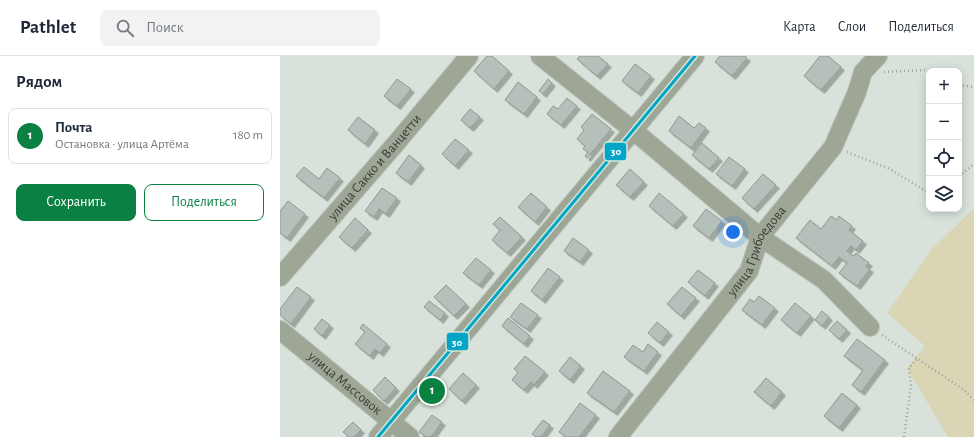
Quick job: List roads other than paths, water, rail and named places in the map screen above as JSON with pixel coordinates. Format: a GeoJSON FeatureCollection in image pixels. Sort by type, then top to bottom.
{"type":"FeatureCollection","features":[{"type":"Feature","properties":{"kind":"street","name":"улица Сакко и Ванцетти"},"geometry":{"type":"LineString","coordinates":[[280,277],[398,141],[469,56]]}},
{"type":"Feature","properties":{"kind":"street"},"geometry":{"type":"LineString","coordinates":[[540,56],[634,131],[760,237],[824,280],[870,327]]}},
{"type":"Feature","properties":{"kind":"street"},"geometry":{"type":"LineString","coordinates":[[378,437],[695,56]]}},
{"type":"Feature","properties":{"kind":"street","name":"улица Грибоедова"},"geometry":{"type":"LineString","coordinates":[[618,437],[749,271],[760,237],[833,147],[857,92],[863,72],[878,56]]}},
{"type":"Feature","properties":{"kind":"street","name":"улица Массовок"},"geometry":{"type":"LineString","coordinates":[[280,330],[410,437]]}},
{"type":"Feature","properties":{"kind":"place","name":"Почта"},"geometry":{"type":"Point","coordinates":[432,391]}}]}
